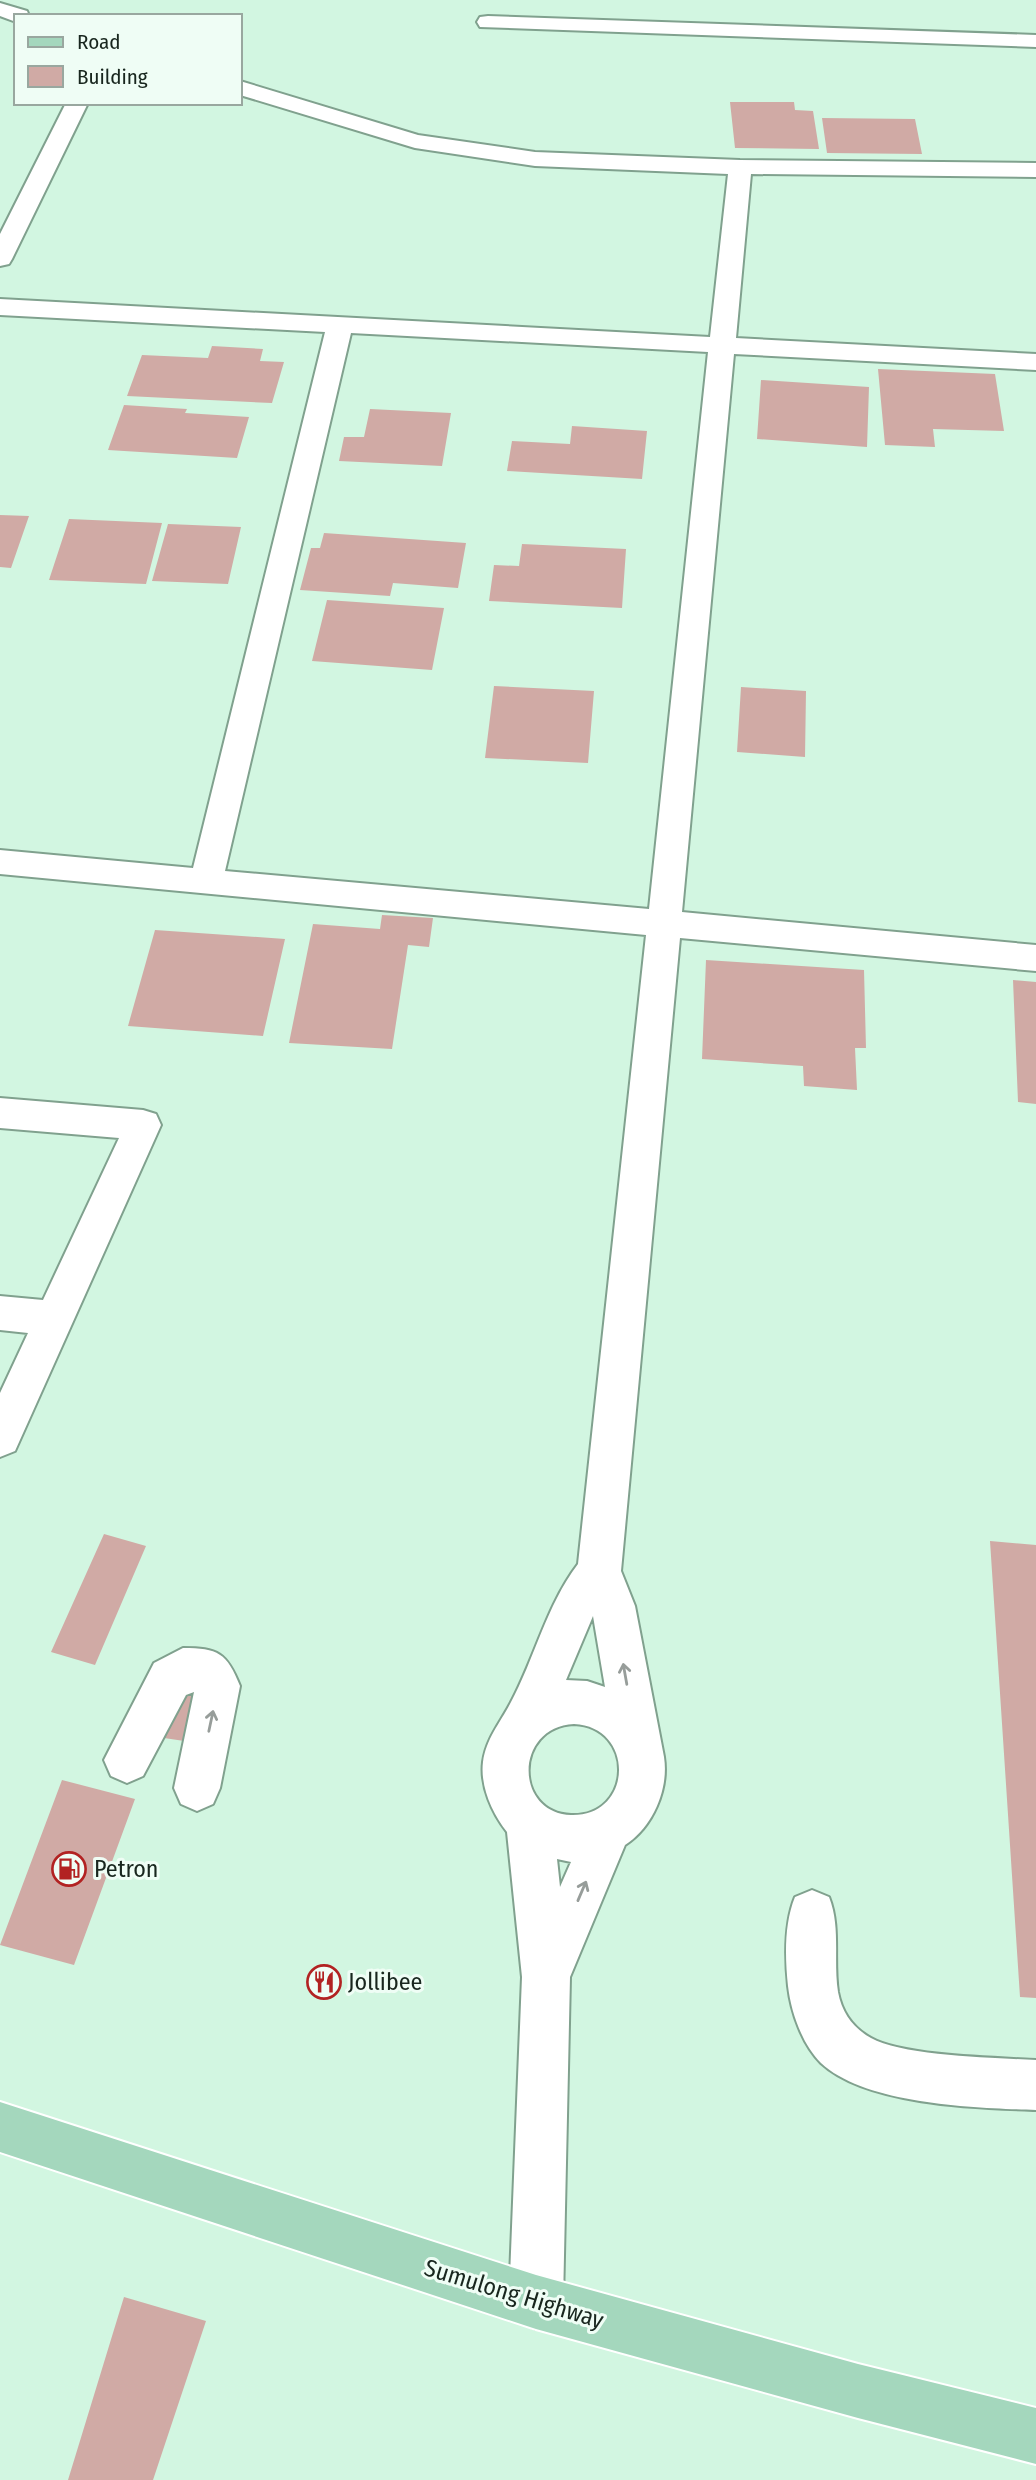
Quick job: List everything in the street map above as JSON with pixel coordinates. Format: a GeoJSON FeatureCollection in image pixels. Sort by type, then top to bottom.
{"type":"FeatureCollection","features":[{"type":"Feature","properties":{"kind":"main road","name":"Sumulong Highway"},"geometry":{"type":"LineString","coordinates":[[0,2127],[536,2302],[858,2391],[1036,2436]]}},
{"type":"Feature","properties":{"kind":"street"},"geometry":{"type":"LineString","coordinates":[[488,22],[1036,41]]}},
{"type":"Feature","properties":{"kind":"street"},"geometry":{"type":"LineString","coordinates":[[242,89],[415,141],[535,159],[740,167],[1036,170]]}},
{"type":"Feature","properties":{"kind":"street"},"geometry":{"type":"LineString","coordinates":[[0,259],[76,105]]}},
{"type":"Feature","properties":{"kind":"street"},"geometry":{"type":"LineString","coordinates":[[599,1572],[578,1599],[527,1718],[511,1742],[505,1770],[513,1800],[529,1822],[553,1835],[580,1839],[607,1832],[628,1814],[640,1790],[643,1766],[614,1606],[599,1572],[740,167]]}},
{"type":"Feature","properties":{"kind":"street"},"geometry":{"type":"LineString","coordinates":[[0,307],[1036,362]]}},
{"type":"Feature","properties":{"kind":"street"},"geometry":{"type":"LineString","coordinates":[[206,881],[340,324]]}},
{"type":"Feature","properties":{"kind":"street"},"geometry":{"type":"LineString","coordinates":[[0,862],[1036,958]]}},
{"type":"Feature","properties":{"kind":"street"},"geometry":{"type":"LineString","coordinates":[[0,1113],[143,1125],[0,1438]]}},
{"type":"Feature","properties":{"kind":"street"},"geometry":{"type":"LineString","coordinates":[[0,1313],[54,1318]]}},
{"type":"Feature","properties":{"kind":"street"},"geometry":{"type":"LineString","coordinates":[[127,1759],[170,1679],[183,1670],[207,1670],[218,1686],[197,1788]]}},
{"type":"Feature","properties":{"kind":"street"},"geometry":{"type":"LineString","coordinates":[[527,1718],[551,1704],[580,1702],[603,1708],[623,1721],[637,1741]]}},
{"type":"Feature","properties":{"kind":"street"},"geometry":{"type":"LineString","coordinates":[[529,1822],[547,1977],[536,2302]]}},
{"type":"Feature","properties":{"kind":"street"},"geometry":{"type":"LineString","coordinates":[[547,1977],[607,1832]]}},
{"type":"Feature","properties":{"kind":"street"},"geometry":{"type":"LineString","coordinates":[[812,1913],[810,1971],[819,2015],[831,2037],[843,2049],[861,2061],[900,2074],[982,2084],[1036,2085]]}},
{"type":"Feature","properties":{"kind":"building"},"geometry":{"type":"Polygon","coordinates":[[[730,102],[794,102],[795,110],[813,111],[819,149],[735,148],[730,102]]]}},
{"type":"Feature","properties":{"kind":"building"},"geometry":{"type":"Polygon","coordinates":[[[822,118],[915,119],[922,154],[827,153],[822,118]]]}},
{"type":"Feature","properties":{"kind":"building"},"geometry":{"type":"Polygon","coordinates":[[[212,346],[263,349],[260,361],[284,362],[272,403],[127,396],[142,355],[208,358],[212,346]]]}},
{"type":"Feature","properties":{"kind":"building"},"geometry":{"type":"Polygon","coordinates":[[[878,369],[995,374],[1004,431],[933,429],[935,447],[885,445],[878,369]]]}},
{"type":"Feature","properties":{"kind":"building"},"geometry":{"type":"Polygon","coordinates":[[[761,380],[869,387],[867,447],[757,439],[761,380]]]}},
{"type":"Feature","properties":{"kind":"building"},"geometry":{"type":"Polygon","coordinates":[[[124,405],[187,409],[185,413],[249,417],[237,458],[108,450],[124,405]]]}},
{"type":"Feature","properties":{"kind":"building"},"geometry":{"type":"Polygon","coordinates":[[[370,409],[451,413],[442,466],[339,461],[344,437],[364,437],[370,409]]]}},
{"type":"Feature","properties":{"kind":"building"},"geometry":{"type":"Polygon","coordinates":[[[572,426],[647,431],[642,479],[507,471],[512,441],[570,444],[572,426]]]}},
{"type":"Feature","properties":{"kind":"building"},"geometry":{"type":"Polygon","coordinates":[[[0,515],[29,516],[11,568],[0,567],[0,515]]]}},
{"type":"Feature","properties":{"kind":"building"},"geometry":{"type":"Polygon","coordinates":[[[69,519],[162,523],[146,584],[49,580],[69,519]]]}},
{"type":"Feature","properties":{"kind":"building"},"geometry":{"type":"Polygon","coordinates":[[[168,524],[241,527],[228,584],[152,581],[168,524]]]}},
{"type":"Feature","properties":{"kind":"building"},"geometry":{"type":"Polygon","coordinates":[[[324,533],[466,543],[458,588],[393,583],[390,596],[300,590],[311,548],[320,548],[324,533]]]}},
{"type":"Feature","properties":{"kind":"building"},"geometry":{"type":"Polygon","coordinates":[[[522,544],[626,549],[622,608],[489,601],[494,565],[519,566],[522,544]]]}},
{"type":"Feature","properties":{"kind":"building"},"geometry":{"type":"Polygon","coordinates":[[[327,600],[444,608],[432,670],[312,661],[327,600]]]}},
{"type":"Feature","properties":{"kind":"building"},"geometry":{"type":"Polygon","coordinates":[[[494,686],[594,691],[588,763],[485,758],[494,686]]]}},
{"type":"Feature","properties":{"kind":"building"},"geometry":{"type":"Polygon","coordinates":[[[741,687],[806,691],[805,757],[737,752],[741,687]]]}},
{"type":"Feature","properties":{"kind":"building"},"geometry":{"type":"Polygon","coordinates":[[[382,915],[433,918],[429,947],[408,945],[392,1049],[289,1043],[313,924],[380,929],[382,915]]]}},
{"type":"Feature","properties":{"kind":"building"},"geometry":{"type":"Polygon","coordinates":[[[155,930],[285,939],[263,1036],[128,1026],[155,930]]]}},
{"type":"Feature","properties":{"kind":"building"},"geometry":{"type":"Polygon","coordinates":[[[706,960],[864,970],[866,1048],[855,1048],[857,1090],[804,1086],[803,1066],[702,1059],[706,960]]]}},
{"type":"Feature","properties":{"kind":"building"},"geometry":{"type":"Polygon","coordinates":[[[1013,980],[1036,982],[1036,1104],[1018,1102],[1013,980]]]}},
{"type":"Feature","properties":{"kind":"building"},"geometry":{"type":"Polygon","coordinates":[[[104,1534],[146,1546],[95,1665],[51,1652],[104,1534]]]}},
{"type":"Feature","properties":{"kind":"building"},"geometry":{"type":"Polygon","coordinates":[[[990,1541],[1036,1545],[1036,1998],[1020,1997],[990,1541]]]}},
{"type":"Feature","properties":{"kind":"building"},"geometry":{"type":"Polygon","coordinates":[[[179,1684],[206,1688],[191,1742],[164,1738],[179,1684]]]}},
{"type":"Feature","properties":{"kind":"building","name":"Petron"},"geometry":{"type":"Polygon","coordinates":[[[62,1780],[135,1799],[74,1965],[0,1945],[62,1780]]]}},
{"type":"Feature","properties":{"kind":"building"},"geometry":{"type":"Polygon","coordinates":[[[124,2297],[206,2321],[153,2480],[68,2480],[124,2297]]]}},
{"type":"Feature","properties":{"kind":"place","name":"Petron"},"geometry":{"type":"Point","coordinates":[69,1869]}},
{"type":"Feature","properties":{"kind":"place","name":"Jollibee"},"geometry":{"type":"Point","coordinates":[324,1982]}}]}
